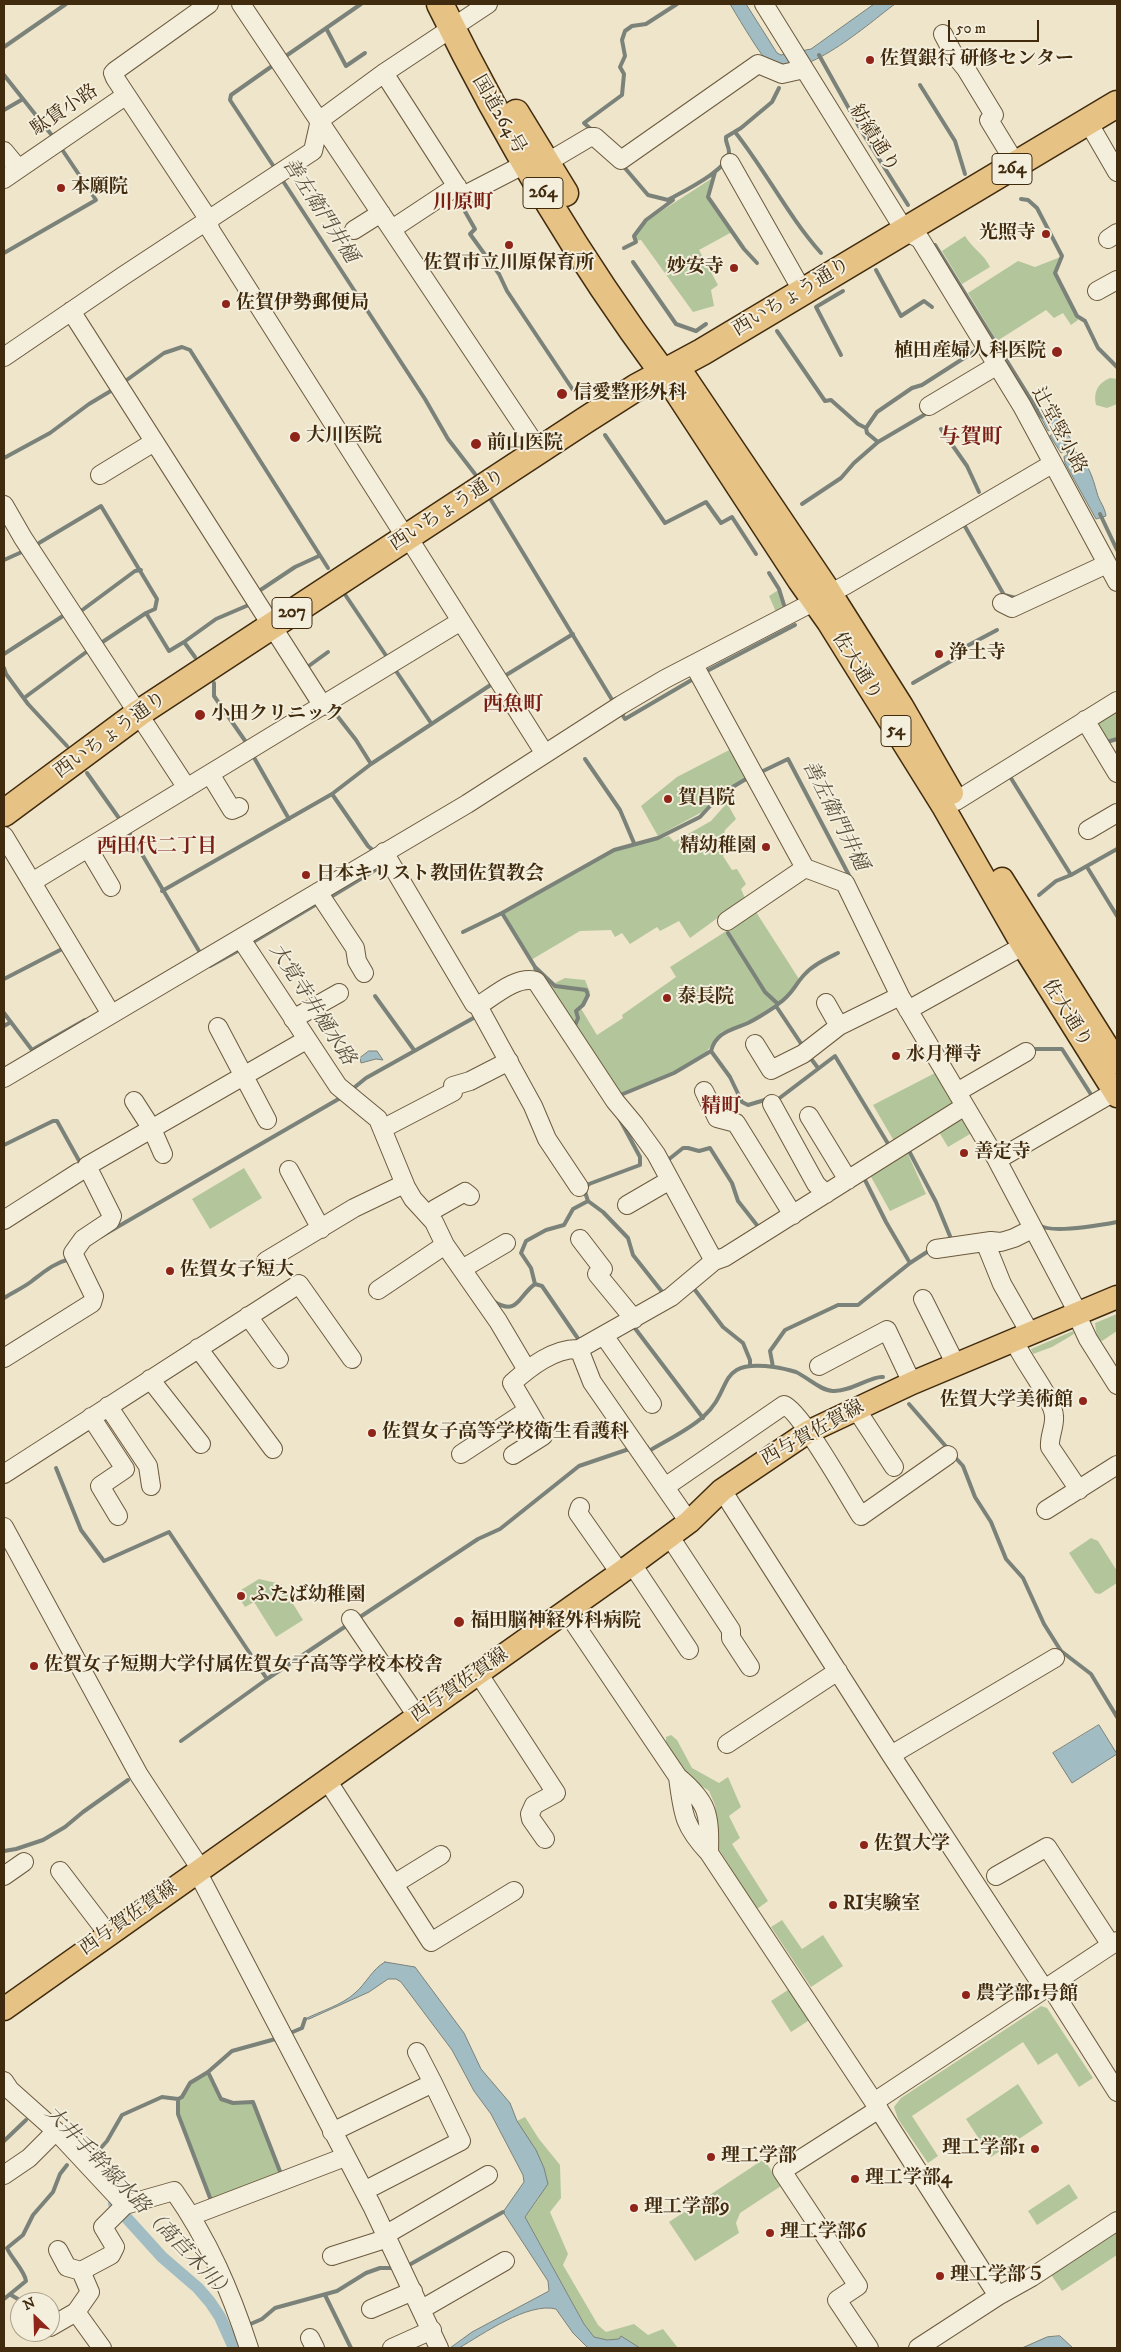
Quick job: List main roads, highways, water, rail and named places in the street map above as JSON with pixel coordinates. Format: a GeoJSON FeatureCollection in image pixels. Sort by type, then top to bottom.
{"type":"FeatureCollection","features":[{"type":"Feature","properties":{"kind":"highway","name":"国道264号"},"geometry":{"type":"LineString","coordinates":[[440,4],[459,17],[508,100],[536,164],[658,339],[670,369]]}},
{"type":"Feature","properties":{"kind":"highway","name":"西いちょう通り"},"geometry":{"type":"LineString","coordinates":[[4,813],[139,713],[539,450],[670,369],[1017,166],[1117,104]]}},
{"type":"Feature","properties":{"kind":"main road","name":"佐大通り"},"geometry":{"type":"LineString","coordinates":[[670,369],[822,596],[902,706],[1029,924],[1117,1062]]}},
{"type":"Feature","properties":{"kind":"main road","name":"佐大通り"},"geometry":{"type":"LineString","coordinates":[[822,596],[1023,946],[1116,1094]]}},
{"type":"Feature","properties":{"kind":"main road","name":"西与賀佐賀線"},"geometry":{"type":"LineString","coordinates":[[4,2008],[670,1537],[690,1522],[722,1490],[808,1432],[912,1383],[1022,1336],[1079,1318],[1117,1297]]}},
{"type":"Feature","properties":{"kind":"water"},"geometry":{"type":"Polygon","coordinates":[[[730,4],[746,4],[777,53],[781,55],[811,49],[874,4],[895,4],[835,49],[799,66],[783,68],[770,64],[767,61],[730,4]]]}},
{"type":"Feature","properties":{"kind":"water"},"geometry":{"type":"Polygon","coordinates":[[[1055,408],[1062,423],[1048,431],[1040,416],[1055,408]]]}},
{"type":"Feature","properties":{"kind":"water"},"geometry":{"type":"Polygon","coordinates":[[[1064,428],[1072,441],[1072,447],[1061,453],[1050,436],[1064,428]]]}},
{"type":"Feature","properties":{"kind":"water"},"geometry":{"type":"Polygon","coordinates":[[[1075,451],[1080,455],[1089,471],[1106,516],[1096,519],[1065,463],[1064,457],[1075,451]]]}},
{"type":"Feature","properties":{"kind":"water"},"geometry":{"type":"Polygon","coordinates":[[[369,1051],[377,1051],[383,1060],[376,1059],[361,1063],[360,1058],[369,1051]]]}},
{"type":"Feature","properties":{"kind":"water"},"geometry":{"type":"Polygon","coordinates":[[[1099,1725],[1117,1754],[1072,1783],[1053,1753],[1099,1725]]]}},
{"type":"Feature","properties":{"kind":"water"},"geometry":{"type":"Polygon","coordinates":[[[385,1962],[415,1967],[464,2033],[481,2069],[510,2103],[517,2121],[536,2150],[544,2168],[548,2184],[525,2217],[584,2324],[594,2337],[607,2340],[619,2339],[621,2336],[640,2348],[588,2348],[573,2333],[556,2309],[545,2308],[519,2315],[459,2348],[450,2348],[472,2332],[549,2291],[548,2281],[503,2212],[524,2182],[523,2175],[491,2114],[474,2091],[452,2050],[401,1982],[396,1979],[388,1979],[369,1992],[309,2019],[305,2019],[350,1997],[385,1962]]]}},
{"type":"Feature","properties":{"kind":"water"},"geometry":{"type":"Polygon","coordinates":[[[1060,2336],[1073,2348],[1022,2348],[1047,2337],[1060,2336]]]}},
{"type":"Feature","properties":{"kind":"waterway","name":"大覚寺井樋水路"},"geometry":{"type":"LineString","coordinates":[[4,47],[66,4]]}},
{"type":"Feature","properties":{"kind":"waterway","name":"善左衛門井樋"},"geometry":{"type":"LineString","coordinates":[[283,58],[361,4]]}},
{"type":"Feature","properties":{"kind":"waterway"},"geometry":{"type":"LineString","coordinates":[[593,131],[584,123],[622,95],[624,74],[620,67],[625,56],[622,40],[625,31],[632,26],[646,24],[677,4]]}},
{"type":"Feature","properties":{"kind":"waterway"},"geometry":{"type":"LineString","coordinates":[[326,28],[346,66],[365,53]]}},
{"type":"Feature","properties":{"kind":"waterway"},"geometry":{"type":"LineString","coordinates":[[819,55],[862,132],[908,205]]}},
{"type":"Feature","properties":{"kind":"waterway","name":"善左衛門井樋"},"geometry":{"type":"LineString","coordinates":[[275,64],[231,95],[230,100],[276,170]]}},
{"type":"Feature","properties":{"kind":"waterway","name":"大覚寺井樋水路"},"geometry":{"type":"LineString","coordinates":[[4,75],[54,138]]}},
{"type":"Feature","properties":{"kind":"waterway"},"geometry":{"type":"LineString","coordinates":[[920,85],[955,141],[965,174]]}},
{"type":"Feature","properties":{"kind":"waterway"},"geometry":{"type":"LineString","coordinates":[[624,248],[636,242],[634,236],[646,220],[673,200],[668,200],[694,186],[722,166],[729,152],[726,137],[741,128],[772,102],[779,88]]}},
{"type":"Feature","properties":{"kind":"waterway"},"geometry":{"type":"LineString","coordinates":[[4,110],[23,99]]}},
{"type":"Feature","properties":{"kind":"waterway"},"geometry":{"type":"LineString","coordinates":[[735,132],[798,224],[821,253]]}},
{"type":"Feature","properties":{"kind":"waterway","name":"大覚寺井樋水路"},"geometry":{"type":"LineString","coordinates":[[4,253],[96,200],[59,145]]}},
{"type":"Feature","properties":{"kind":"waterway"},"geometry":{"type":"LineString","coordinates":[[624,167],[648,195],[668,200]]}},
{"type":"Feature","properties":{"kind":"waterway"},"geometry":{"type":"LineString","coordinates":[[715,172],[708,197],[744,249],[757,263]]}},
{"type":"Feature","properties":{"kind":"waterway","name":"善左衛門井樋"},"geometry":{"type":"LineString","coordinates":[[281,178],[425,399],[448,439],[475,474]]}},
{"type":"Feature","properties":{"kind":"waterway"},"geometry":{"type":"LineString","coordinates":[[1021,199],[1028,200],[1037,208],[1062,256],[1055,273],[1077,316],[1085,321],[1098,348],[1117,367]]}},
{"type":"Feature","properties":{"kind":"waterway"},"geometry":{"type":"LineString","coordinates":[[459,201],[475,229],[470,234],[499,274],[507,291],[575,393]]}},
{"type":"Feature","properties":{"kind":"waterway"},"geometry":{"type":"LineString","coordinates":[[935,245],[1041,416],[1044,417]]}},
{"type":"Feature","properties":{"kind":"waterway"},"geometry":{"type":"LineString","coordinates":[[633,262],[676,324],[696,331],[706,324]]}},
{"type":"Feature","properties":{"kind":"waterway"},"geometry":{"type":"LineString","coordinates":[[876,270],[901,316],[924,301],[932,307]]}},
{"type":"Feature","properties":{"kind":"waterway"},"geometry":{"type":"LineString","coordinates":[[841,355],[816,307],[843,291]]}},
{"type":"Feature","properties":{"kind":"waterway"},"geometry":{"type":"LineString","coordinates":[[777,331],[825,401],[831,400],[858,424],[866,428]]}},
{"type":"Feature","properties":{"kind":"waterway"},"geometry":{"type":"LineString","coordinates":[[124,382],[164,353],[182,347],[190,350],[328,568]]}},
{"type":"Feature","properties":{"kind":"waterway"},"geometry":{"type":"LineString","coordinates":[[878,442],[867,433],[866,428],[877,412],[912,388],[922,385],[975,351]]}},
{"type":"Feature","properties":{"kind":"waterway"},"geometry":{"type":"LineString","coordinates":[[4,458],[50,433],[89,404],[114,389]]}},
{"type":"Feature","properties":{"kind":"waterway"},"geometry":{"type":"LineString","coordinates":[[802,504],[841,478],[854,463],[878,442],[924,415]]}},
{"type":"Feature","properties":{"kind":"waterway"},"geometry":{"type":"LineString","coordinates":[[941,429],[967,466],[979,492]]}},
{"type":"Feature","properties":{"kind":"waterway"},"geometry":{"type":"LineString","coordinates":[[605,435],[665,523],[706,502],[721,523],[732,517],[756,554]]}},
{"type":"Feature","properties":{"kind":"waterway"},"geometry":{"type":"LineString","coordinates":[[1065,445],[1072,459]]}},
{"type":"Feature","properties":{"kind":"waterway","name":"善左衛門井樋"},"geometry":{"type":"LineString","coordinates":[[491,500],[614,703]]}},
{"type":"Feature","properties":{"kind":"waterway"},"geometry":{"type":"LineString","coordinates":[[39,543],[101,506],[157,599],[155,609],[146,613],[169,651],[184,642],[195,657]]}},
{"type":"Feature","properties":{"kind":"waterway"},"geometry":{"type":"LineString","coordinates":[[1100,514],[1117,550]]}},
{"type":"Feature","properties":{"kind":"waterway"},"geometry":{"type":"LineString","coordinates":[[963,523],[1004,595],[1016,598]]}},
{"type":"Feature","properties":{"kind":"waterway"},"geometry":{"type":"LineString","coordinates":[[4,560],[24,551]]}},
{"type":"Feature","properties":{"kind":"waterway"},"geometry":{"type":"LineString","coordinates":[[256,593],[295,567],[319,556]]}},
{"type":"Feature","properties":{"kind":"waterway"},"geometry":{"type":"LineString","coordinates":[[81,611],[135,571],[141,570]]}},
{"type":"Feature","properties":{"kind":"waterway"},"geometry":{"type":"LineString","coordinates":[[769,573],[779,589],[784,605]]}},
{"type":"Feature","properties":{"kind":"waterway"},"geometry":{"type":"LineString","coordinates":[[344,593],[389,660]]}},
{"type":"Feature","properties":{"kind":"waterway"},"geometry":{"type":"LineString","coordinates":[[184,642],[216,619],[251,604]]}},
{"type":"Feature","properties":{"kind":"waterway"},"geometry":{"type":"LineString","coordinates":[[101,643],[146,613]]}},
{"type":"Feature","properties":{"kind":"waterway"},"geometry":{"type":"LineString","coordinates":[[4,654],[66,614]]}},
{"type":"Feature","properties":{"kind":"waterway"},"geometry":{"type":"LineString","coordinates":[[707,671],[795,625]]}},
{"type":"Feature","properties":{"kind":"waterway"},"geometry":{"type":"LineString","coordinates":[[913,683],[958,657],[965,647],[997,630]]}},
{"type":"Feature","properties":{"kind":"waterway"},"geometry":{"type":"LineString","coordinates":[[503,677],[573,634]]}},
{"type":"Feature","properties":{"kind":"waterway"},"geometry":{"type":"LineString","coordinates":[[24,698],[89,650]]}},
{"type":"Feature","properties":{"kind":"waterway"},"geometry":{"type":"LineString","coordinates":[[306,668],[328,652]]}},
{"type":"Feature","properties":{"kind":"waterway","name":"大覚寺井樋水路"},"geometry":{"type":"LineString","coordinates":[[4,668],[6,674],[28,704],[67,746]]}},
{"type":"Feature","properties":{"kind":"waterway"},"geometry":{"type":"LineString","coordinates":[[394,668],[431,723]]}},
{"type":"Feature","properties":{"kind":"waterway","name":"善左衛門井樋"},"geometry":{"type":"LineString","coordinates":[[620,711],[625,719],[695,678]]}},
{"type":"Feature","properties":{"kind":"waterway"},"geometry":{"type":"LineString","coordinates":[[214,683],[214,696],[248,745]]}},
{"type":"Feature","properties":{"kind":"waterway"},"geometry":{"type":"LineString","coordinates":[[162,891],[332,794],[371,764],[492,684]]}},
{"type":"Feature","properties":{"kind":"waterway"},"geometry":{"type":"LineString","coordinates":[[331,708],[356,740],[371,764]]}},
{"type":"Feature","properties":{"kind":"waterway"},"geometry":{"type":"LineString","coordinates":[[1107,742],[1117,739]]}},
{"type":"Feature","properties":{"kind":"waterway"},"geometry":{"type":"LineString","coordinates":[[252,754],[289,819]]}},
{"type":"Feature","properties":{"kind":"waterway"},"geometry":{"type":"LineString","coordinates":[[585,759],[620,810],[634,843]]}},
{"type":"Feature","properties":{"kind":"waterway","name":"善左衛門井樋"},"geometry":{"type":"LineString","coordinates":[[760,771],[788,759],[852,881]]}},
{"type":"Feature","properties":{"kind":"waterway","name":"大覚寺井樋水路"},"geometry":{"type":"LineString","coordinates":[[87,773],[121,821]]}},
{"type":"Feature","properties":{"kind":"waterway"},"geometry":{"type":"LineString","coordinates":[[1009,775],[1071,875],[1117,849]]}},
{"type":"Feature","properties":{"kind":"waterway"},"geometry":{"type":"LineString","coordinates":[[537,976],[535,967],[502,913],[614,850],[658,838],[700,817],[721,794],[746,779]]}},
{"type":"Feature","properties":{"kind":"waterway"},"geometry":{"type":"LineString","coordinates":[[332,794],[368,846],[376,853]]}},
{"type":"Feature","properties":{"kind":"waterway","name":"大覚寺井樋水路"},"geometry":{"type":"LineString","coordinates":[[127,829],[202,956]]}},
{"type":"Feature","properties":{"kind":"waterway"},"geometry":{"type":"LineString","coordinates":[[329,898],[385,864]]}},
{"type":"Feature","properties":{"kind":"waterway"},"geometry":{"type":"LineString","coordinates":[[1087,867],[1117,916]]}},
{"type":"Feature","properties":{"kind":"waterway"},"geometry":{"type":"LineString","coordinates":[[1039,895],[1056,881],[1071,875]]}},
{"type":"Feature","properties":{"kind":"waterway"},"geometry":{"type":"LineString","coordinates":[[253,942],[320,902]]}},
{"type":"Feature","properties":{"kind":"waterway"},"geometry":{"type":"LineString","coordinates":[[463,932],[502,913]]}},
{"type":"Feature","properties":{"kind":"waterway"},"geometry":{"type":"LineString","coordinates":[[728,933],[765,992],[778,1004],[776,1006],[804,1048]]}},
{"type":"Feature","properties":{"kind":"waterway"},"geometry":{"type":"LineString","coordinates":[[4,979],[64,948]]}},
{"type":"Feature","properties":{"kind":"waterway","name":"大覚寺井樋水路"},"geometry":{"type":"LineString","coordinates":[[208,964],[210,966],[243,948]]}},
{"type":"Feature","properties":{"kind":"waterway"},"geometry":{"type":"LineString","coordinates":[[778,1004],[790,994],[808,971],[820,962],[838,953]]}},
{"type":"Feature","properties":{"kind":"waterway"},"geometry":{"type":"LineString","coordinates":[[535,967],[555,986],[586,990],[588,995],[583,1005],[576,1011],[578,1018],[574,1028]]}},
{"type":"Feature","properties":{"kind":"waterway"},"geometry":{"type":"LineString","coordinates":[[375,996],[414,1050]]}},
{"type":"Feature","properties":{"kind":"waterway"},"geometry":{"type":"LineString","coordinates":[[711,1051],[716,1040],[725,1032],[752,1021],[776,1006]]}},
{"type":"Feature","properties":{"kind":"waterway"},"geometry":{"type":"LineString","coordinates":[[4,1013],[32,1050],[85,1020]]}},
{"type":"Feature","properties":{"kind":"waterway"},"geometry":{"type":"LineString","coordinates":[[350,1091],[366,1078],[477,1016]]}},
{"type":"Feature","properties":{"kind":"waterway"},"geometry":{"type":"LineString","coordinates":[[4,1026],[11,1022]]}},
{"type":"Feature","properties":{"kind":"waterway"},"geometry":{"type":"LineString","coordinates":[[1031,1052],[1036,1049],[1062,1049],[1092,1096]]}},
{"type":"Feature","properties":{"kind":"waterway"},"geometry":{"type":"LineString","coordinates":[[618,1096],[674,1073],[711,1051],[730,1077],[742,1102],[748,1105],[768,1099]]}},
{"type":"Feature","properties":{"kind":"waterway"},"geometry":{"type":"LineString","coordinates":[[809,1056],[818,1068]]}},
{"type":"Feature","properties":{"kind":"waterway"},"geometry":{"type":"LineString","coordinates":[[777,1100],[835,1056],[891,1146]]}},
{"type":"Feature","properties":{"kind":"waterway"},"geometry":{"type":"LineString","coordinates":[[100,1237],[342,1097]]}},
{"type":"Feature","properties":{"kind":"waterway"},"geometry":{"type":"LineString","coordinates":[[619,1118],[640,1157],[640,1165],[589,1184],[584,1189],[588,1201],[603,1212],[628,1238],[633,1255],[663,1293],[667,1292]]}},
{"type":"Feature","properties":{"kind":"waterway"},"geometry":{"type":"LineString","coordinates":[[4,1145],[53,1121],[57,1121],[82,1166]]}},
{"type":"Feature","properties":{"kind":"waterway"},"geometry":{"type":"LineString","coordinates":[[667,1158],[668,1160],[683,1148],[699,1151],[710,1148],[732,1183],[738,1201],[760,1229]]}},
{"type":"Feature","properties":{"kind":"waterway"},"geometry":{"type":"LineString","coordinates":[[909,1151],[936,1202],[952,1241]]}},
{"type":"Feature","properties":{"kind":"waterway"},"geometry":{"type":"LineString","coordinates":[[773,1367],[770,1351],[785,1330],[838,1305],[858,1305],[910,1263],[886,1222],[864,1178]]}},
{"type":"Feature","properties":{"kind":"waterway"},"geometry":{"type":"LineString","coordinates":[[535,1284],[531,1268],[521,1253],[526,1241],[546,1230],[564,1225],[573,1209],[588,1201]]}},
{"type":"Feature","properties":{"kind":"waterway","name":"善左衛門井樋"},"geometry":{"type":"LineString","coordinates":[[1039,1225],[1045,1228],[1065,1229],[1117,1222]]}},
{"type":"Feature","properties":{"kind":"waterway"},"geometry":{"type":"LineString","coordinates":[[910,1263],[930,1250]]}},
{"type":"Feature","properties":{"kind":"waterway"},"geometry":{"type":"LineString","coordinates":[[4,1298],[54,1265],[70,1259]]}},
{"type":"Feature","properties":{"kind":"waterway"},"geometry":{"type":"LineString","coordinates":[[493,1301],[508,1307],[513,1306],[535,1284],[542,1286],[581,1343]]}},
{"type":"Feature","properties":{"kind":"waterway"},"geometry":{"type":"LineString","coordinates":[[692,1286],[723,1327],[743,1343],[750,1360],[750,1366]]}},
{"type":"Feature","properties":{"kind":"waterway"},"geometry":{"type":"LineString","coordinates":[[630,1326],[634,1327],[703,1418]]}},
{"type":"Feature","properties":{"kind":"waterway"},"geometry":{"type":"LineString","coordinates":[[647,1447],[649,1451],[685,1430],[704,1416],[713,1406],[728,1378],[742,1367],[774,1367],[796,1372],[824,1389],[833,1391],[840,1391],[873,1378],[883,1377]]}},
{"type":"Feature","properties":{"kind":"waterway"},"geometry":{"type":"LineString","coordinates":[[909,1404],[949,1450]]}},
{"type":"Feature","properties":{"kind":"waterway"},"geometry":{"type":"LineString","coordinates":[[357,1619],[478,1539],[500,1529],[579,1466],[632,1448]]}},
{"type":"Feature","properties":{"kind":"waterway"},"geometry":{"type":"LineString","coordinates":[[953,1455],[963,1466],[975,1497],[991,1522],[1006,1559],[1023,1578],[1044,1624],[1061,1651],[1091,1674],[1117,1717]]}},
{"type":"Feature","properties":{"kind":"waterway"},"geometry":{"type":"LineString","coordinates":[[56,1468],[81,1530],[104,1561],[169,1532],[267,1679]]}},
{"type":"Feature","properties":{"kind":"waterway"},"geometry":{"type":"LineString","coordinates":[[181,1741],[267,1679],[349,1624]]}},
{"type":"Feature","properties":{"kind":"waterway"},"geometry":{"type":"LineString","coordinates":[[4,1851],[43,1840],[65,1827],[128,1780]]}},
{"type":"Feature","properties":{"kind":"waterway"},"geometry":{"type":"LineString","coordinates":[[288,2034],[302,2028],[305,2019]]}},
{"type":"Feature","properties":{"kind":"waterway"},"geometry":{"type":"LineString","coordinates":[[90,2160],[107,2141],[122,2115],[162,2097],[178,2099],[182,2097],[190,2083],[208,2072],[232,2051],[279,2038]]}},
{"type":"Feature","properties":{"kind":"waterway"},"geometry":{"type":"LineString","coordinates":[[208,2072],[221,2099],[233,2103],[253,2102],[281,2174]]}},
{"type":"Feature","properties":{"kind":"waterway"},"geometry":{"type":"LineString","coordinates":[[178,2099],[178,2114],[212,2203]]}},
{"type":"Feature","properties":{"kind":"waterway"},"geometry":{"type":"LineString","coordinates":[[4,2141],[26,2120]]}},
{"type":"Feature","properties":{"kind":"waterway"},"geometry":{"type":"LineString","coordinates":[[4,2299],[26,2281],[7,2248],[23,2235],[33,2215],[53,2192],[60,2174],[67,2165]]}},
{"type":"Feature","properties":{"kind":"waterway","name":"大井手幹線水路（萵苣木川）"},"geometry":{"type":"LineString","coordinates":[[114,2204],[162,2257],[198,2288],[210,2302],[220,2317],[234,2348]]}},
{"type":"Feature","properties":{"kind":"waterway"},"geometry":{"type":"LineString","coordinates":[[409,2265],[503,2212]]}},
{"type":"Feature","properties":{"kind":"waterway"},"geometry":{"type":"LineString","coordinates":[[246,2326],[262,2319],[275,2308],[337,2291],[366,2273],[380,2268],[394,2268]]}},
{"type":"Feature","properties":{"kind":"waterway"},"geometry":{"type":"LineString","coordinates":[[325,2295],[351,2348]]}},
{"type":"Feature","properties":{"kind":"waterway"},"geometry":{"type":"LineString","coordinates":[[230,2338],[238,2332]]}},
{"type":"Feature","properties":{"kind":"place","name":"佐賀銀行 研修センター"},"geometry":{"type":"Point","coordinates":[870,60]}},
{"type":"Feature","properties":{"kind":"place","name":"本願院"},"geometry":{"type":"Point","coordinates":[61,188]}},
{"type":"Feature","properties":{"kind":"place","name":"光照寺"},"geometry":{"type":"Point","coordinates":[1046,234]}},
{"type":"Feature","properties":{"kind":"place","name":"佐賀市立川原保育所"},"geometry":{"type":"Point","coordinates":[509,245]}},
{"type":"Feature","properties":{"kind":"place","name":"妙安寺"},"geometry":{"type":"Point","coordinates":[734,268]}},
{"type":"Feature","properties":{"kind":"place","name":"佐賀伊勢郵便局"},"geometry":{"type":"Point","coordinates":[226,304]}},
{"type":"Feature","properties":{"kind":"place","name":"植田産婦人科医院"},"geometry":{"type":"Point","coordinates":[1057,352]}},
{"type":"Feature","properties":{"kind":"place","name":"信愛整形外科"},"geometry":{"type":"Point","coordinates":[562,394]}},
{"type":"Feature","properties":{"kind":"place","name":"大川医院"},"geometry":{"type":"Point","coordinates":[295,437]}},
{"type":"Feature","properties":{"kind":"place","name":"前山医院"},"geometry":{"type":"Point","coordinates":[476,444]}},
{"type":"Feature","properties":{"kind":"place","name":"浄土寺"},"geometry":{"type":"Point","coordinates":[939,654]}},
{"type":"Feature","properties":{"kind":"place","name":"小田クリニック"},"geometry":{"type":"Point","coordinates":[200,715]}},
{"type":"Feature","properties":{"kind":"place","name":"賀昌院"},"geometry":{"type":"Point","coordinates":[668,799]}},
{"type":"Feature","properties":{"kind":"place","name":"精幼稚園"},"geometry":{"type":"Point","coordinates":[766,847]}},
{"type":"Feature","properties":{"kind":"place","name":"日本キリスト教団佐賀教会"},"geometry":{"type":"Point","coordinates":[306,875]}},
{"type":"Feature","properties":{"kind":"place","name":"泰長院"},"geometry":{"type":"Point","coordinates":[667,998]}},
{"type":"Feature","properties":{"kind":"place","name":"水月禅寺"},"geometry":{"type":"Point","coordinates":[896,1056]}},
{"type":"Feature","properties":{"kind":"place","name":"善定寺"},"geometry":{"type":"Point","coordinates":[964,1153]}},
{"type":"Feature","properties":{"kind":"place","name":"佐賀女子短大"},"geometry":{"type":"Point","coordinates":[170,1271]}},
{"type":"Feature","properties":{"kind":"place","name":"佐賀大学美術館"},"geometry":{"type":"Point","coordinates":[1083,1401]}},
{"type":"Feature","properties":{"kind":"place","name":"佐賀女子高等学校衛生看護科"},"geometry":{"type":"Point","coordinates":[372,1433]}},
{"type":"Feature","properties":{"kind":"place","name":"ふたば幼稚園"},"geometry":{"type":"Point","coordinates":[241,1596]}},
{"type":"Feature","properties":{"kind":"place","name":"福田脳神経外科病院"},"geometry":{"type":"Point","coordinates":[459,1622]}},
{"type":"Feature","properties":{"kind":"place","name":"佐賀女子短期大学付属佐賀女子高等学校本校舎"},"geometry":{"type":"Point","coordinates":[34,1666]}},
{"type":"Feature","properties":{"kind":"place","name":"佐賀大学"},"geometry":{"type":"Point","coordinates":[864,1845]}},
{"type":"Feature","properties":{"kind":"place","name":"RI実験室"},"geometry":{"type":"Point","coordinates":[833,1905]}},
{"type":"Feature","properties":{"kind":"place","name":"農学部1号館"},"geometry":{"type":"Point","coordinates":[966,1995]}},
{"type":"Feature","properties":{"kind":"place","name":"理工学部1"},"geometry":{"type":"Point","coordinates":[1035,2149]}},
{"type":"Feature","properties":{"kind":"place","name":"理工学部"},"geometry":{"type":"Point","coordinates":[711,2157]}},
{"type":"Feature","properties":{"kind":"place","name":"理工学部4"},"geometry":{"type":"Point","coordinates":[855,2179]}},
{"type":"Feature","properties":{"kind":"place","name":"理工学部9"},"geometry":{"type":"Point","coordinates":[634,2208]}},
{"type":"Feature","properties":{"kind":"place","name":"理工学部6"},"geometry":{"type":"Point","coordinates":[770,2233]}},
{"type":"Feature","properties":{"kind":"place","name":"理工学部５"},"geometry":{"type":"Point","coordinates":[940,2276]}},
{"type":"Feature","properties":{"kind":"district","name":"川原町"},"geometry":{"type":"Point","coordinates":[463,204]}},
{"type":"Feature","properties":{"kind":"district","name":"与賀町"},"geometry":{"type":"Point","coordinates":[971,439]}},
{"type":"Feature","properties":{"kind":"district","name":"西魚町"},"geometry":{"type":"Point","coordinates":[513,706]}},
{"type":"Feature","properties":{"kind":"district","name":"西田代二丁目"},"geometry":{"type":"Point","coordinates":[157,848]}},
{"type":"Feature","properties":{"kind":"district","name":"精町"},"geometry":{"type":"Point","coordinates":[721,1108]}}]}
